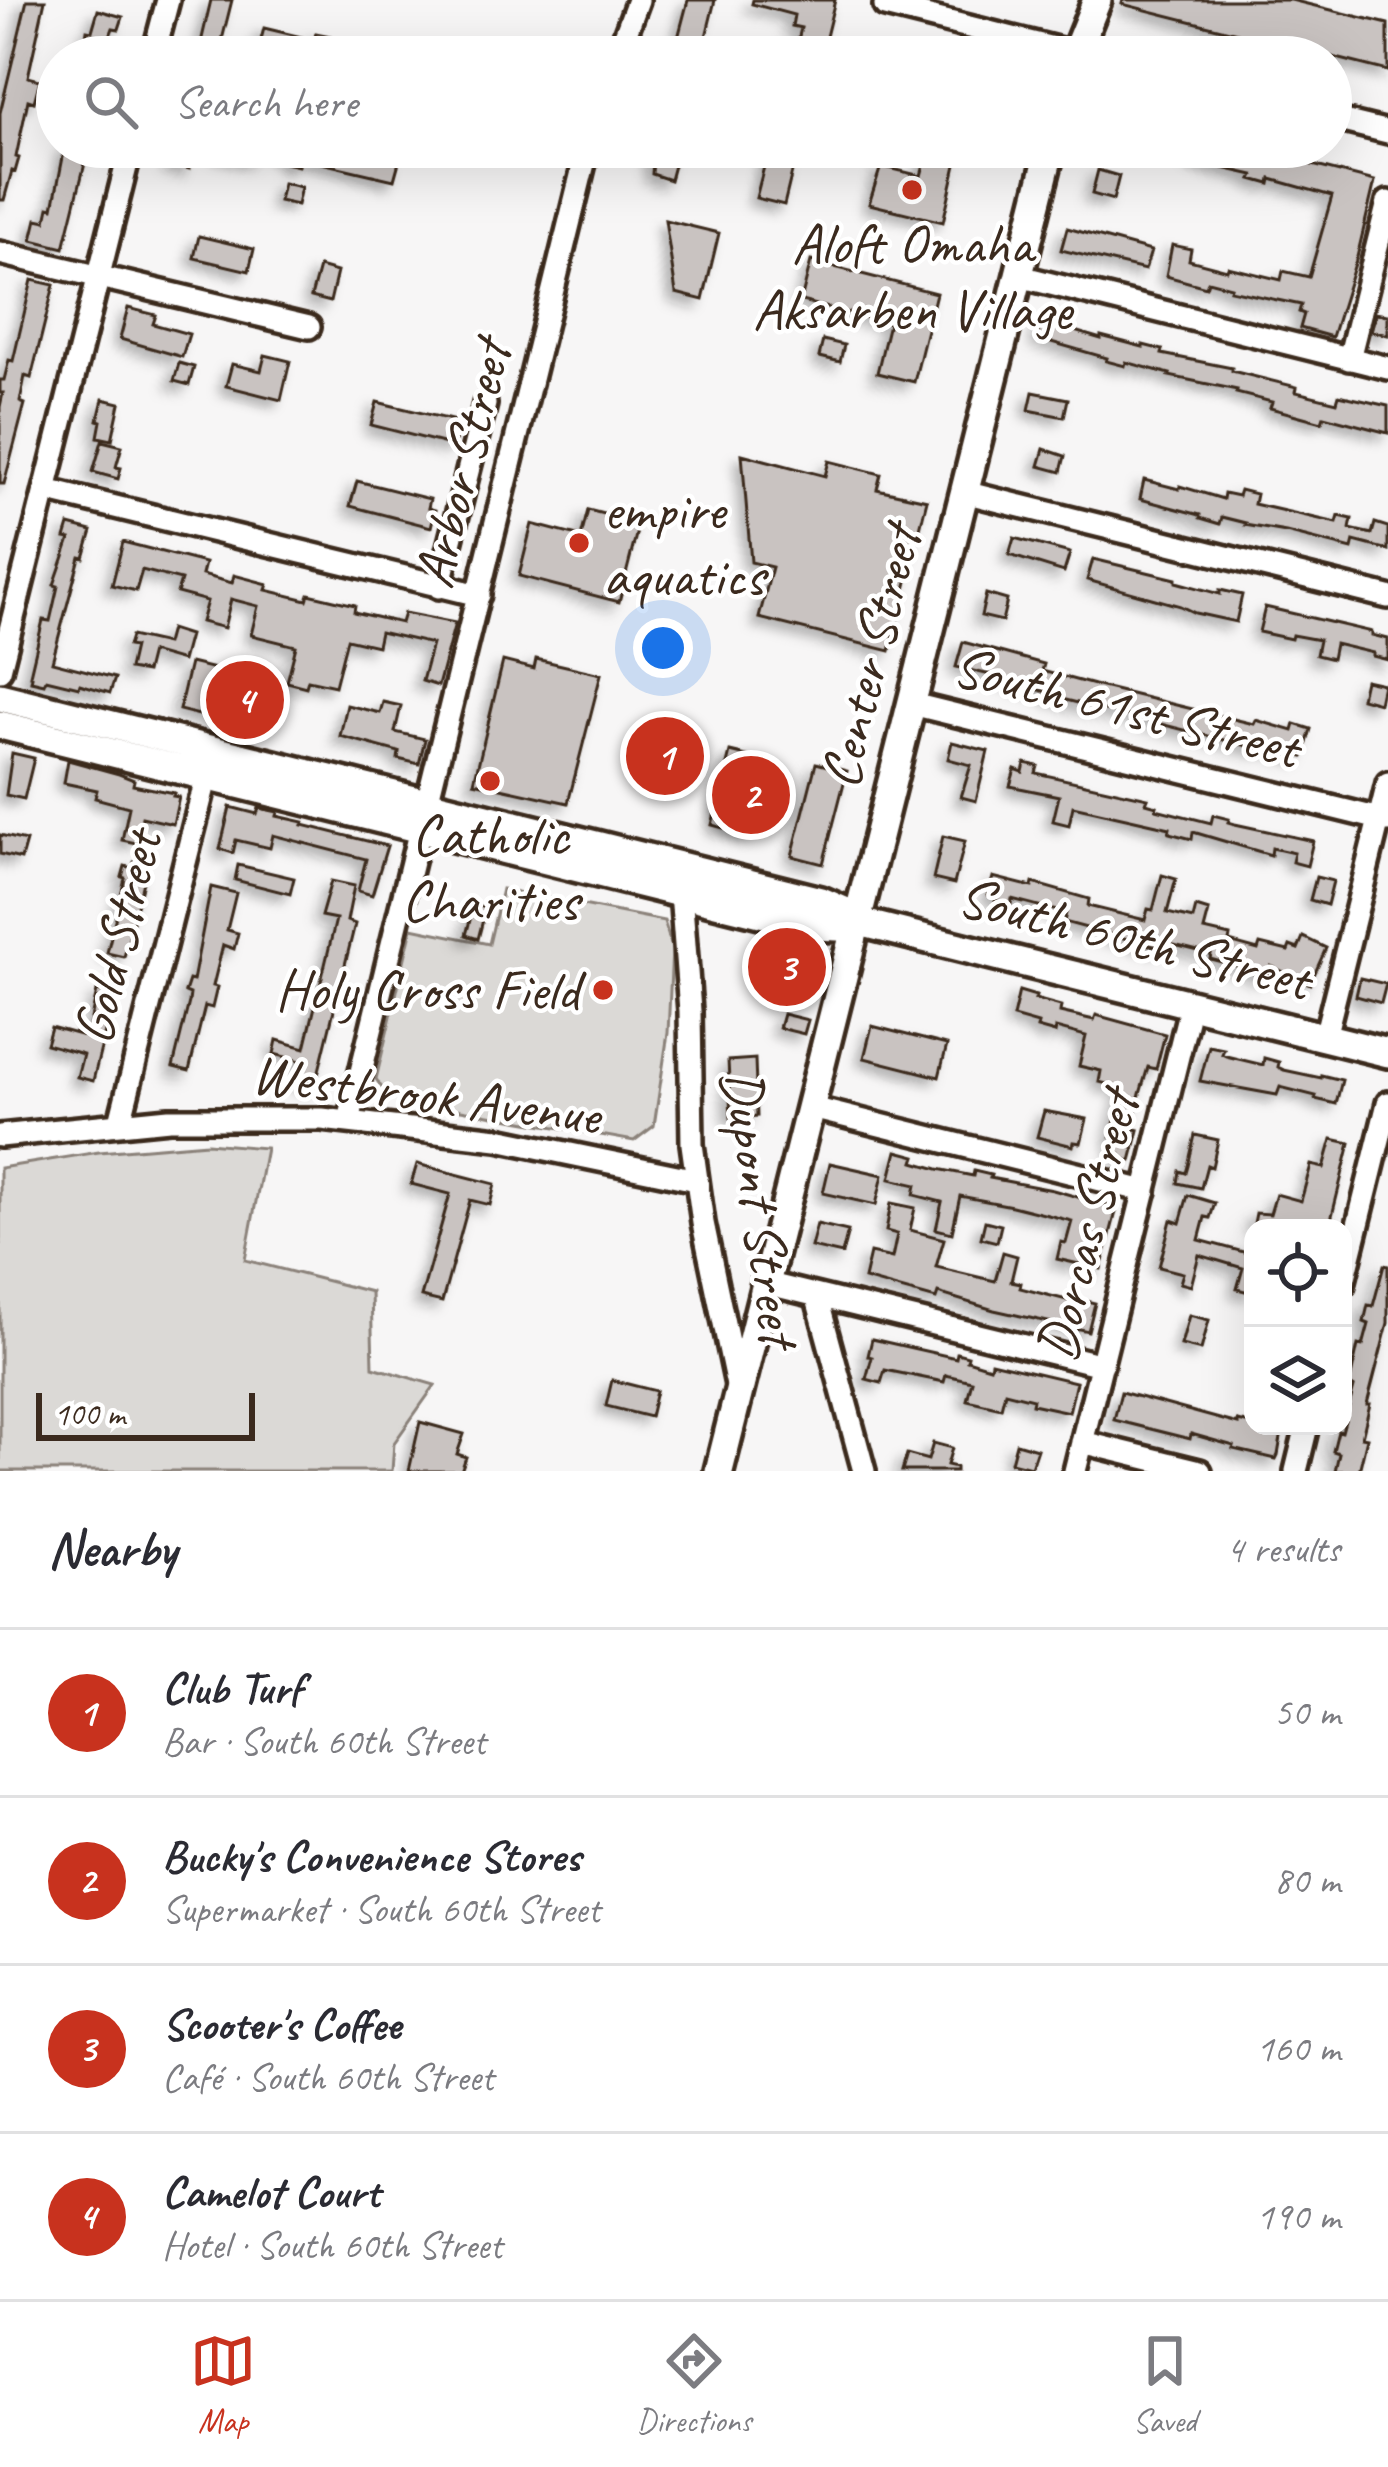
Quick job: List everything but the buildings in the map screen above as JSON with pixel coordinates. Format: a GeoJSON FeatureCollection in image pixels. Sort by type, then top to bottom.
{"type":"FeatureCollection","features":[{"type":"Feature","properties":{"kind":"main road"},"geometry":{"type":"LineString","coordinates":[[1079,36],[1080,0]]}},
{"type":"Feature","properties":{"kind":"main road"},"geometry":{"type":"LineString","coordinates":[[1085,36],[1097,0]]}},
{"type":"Feature","properties":{"kind":"main road","name":"Center Street"},"geometry":{"type":"LineString","coordinates":[[719,1471],[1046,168]]}},
{"type":"Feature","properties":{"kind":"main road","name":"South 60th Street"},"geometry":{"type":"LineString","coordinates":[[0,697],[681,892],[812,926],[838,927],[855,921]]}},
{"type":"Feature","properties":{"kind":"main road"},"geometry":{"type":"LineString","coordinates":[[0,724],[316,802],[335,795],[423,816]]}},
{"type":"Feature","properties":{"kind":"main road","name":"South 60th Street"},"geometry":{"type":"LineString","coordinates":[[423,816],[539,830],[821,901],[844,910],[855,921],[1388,1053]]}},
{"type":"Feature","properties":{"kind":"street"},"geometry":{"type":"LineString","coordinates":[[159,36],[168,0]]}},
{"type":"Feature","properties":{"kind":"street"},"geometry":{"type":"LineString","coordinates":[[625,36],[638,0]]}},
{"type":"Feature","properties":{"kind":"street"},"geometry":{"type":"LineString","coordinates":[[885,6],[1001,36]]}},
{"type":"Feature","properties":{"kind":"street"},"geometry":{"type":"LineString","coordinates":[[1352,123],[1388,132]]}},
{"type":"Feature","properties":{"kind":"street"},"geometry":{"type":"LineString","coordinates":[[0,670],[126,168]]}},
{"type":"Feature","properties":{"kind":"street","name":"Arbor Street"},"geometry":{"type":"LineString","coordinates":[[349,1121],[583,168]]}},
{"type":"Feature","properties":{"kind":"street"},"geometry":{"type":"LineString","coordinates":[[1349,359],[1388,202]]}},
{"type":"Feature","properties":{"kind":"street"},"geometry":{"type":"LineString","coordinates":[[0,253],[309,327]]}},
{"type":"Feature","properties":{"kind":"street"},"geometry":{"type":"LineString","coordinates":[[1019,276],[1388,368]]}},
{"type":"Feature","properties":{"kind":"street"},"geometry":{"type":"LineString","coordinates":[[440,587],[485,404]]}},
{"type":"Feature","properties":{"kind":"street"},"geometry":{"type":"LineString","coordinates":[[45,490],[479,595]]}},
{"type":"Feature","properties":{"kind":"street"},"geometry":{"type":"LineString","coordinates":[[964,492],[1388,597]]}},
{"type":"Feature","properties":{"kind":"street","name":"South 61st Street"},"geometry":{"type":"LineString","coordinates":[[911,704],[1383,820]]}},
{"type":"Feature","properties":{"kind":"street","name":"Gold Street"},"geometry":{"type":"LineString","coordinates":[[119,1122],[207,775]]}},
{"type":"Feature","properties":{"kind":"street"},"geometry":{"type":"LineString","coordinates":[[1325,1037],[1383,820],[1388,783]]}},
{"type":"Feature","properties":{"kind":"street","name":"Dupont Street"},"geometry":{"type":"LineString","coordinates":[[681,892],[696,1180],[738,1391]]}},
{"type":"Feature","properties":{"kind":"street","name":"Dorcas Street"},"geometry":{"type":"LineString","coordinates":[[1075,1471],[1191,1004]]}},
{"type":"Feature","properties":{"kind":"street"},"geometry":{"type":"LineString","coordinates":[[1352,1249],[1388,1103]]}},
{"type":"Feature","properties":{"kind":"street"},"geometry":{"type":"LineString","coordinates":[[808,1107],[1145,1190]]}},
{"type":"Feature","properties":{"kind":"street","name":"Westbrook Avenue"},"geometry":{"type":"LineString","coordinates":[[0,1136],[119,1122],[235,1117],[349,1121],[498,1139],[696,1180]]}},
{"type":"Feature","properties":{"kind":"street"},"geometry":{"type":"LineString","coordinates":[[765,1283],[1102,1366]]}},
{"type":"Feature","properties":{"kind":"street"},"geometry":{"type":"LineString","coordinates":[[818,1298],[864,1471]]}},
{"type":"Feature","properties":{"kind":"street"},"geometry":{"type":"LineString","coordinates":[[1296,1471],[1305,1435]]}},
{"type":"Feature","properties":{"kind":"street"},"geometry":{"type":"LineString","coordinates":[[1082,1442],[1200,1471]]}},
{"type":"Feature","properties":{"kind":"shaded area"},"geometry":{"type":"Polygon","coordinates":[[[502,889],[664,921],[672,948],[668,1033],[654,1126],[634,1141],[388,1097],[376,1079],[412,928],[489,944],[502,889]]]}},
{"type":"Feature","properties":{"kind":"shaded area"},"geometry":{"type":"Polygon","coordinates":[[[207,1143],[266,1148],[245,1260],[371,1292],[373,1367],[435,1385],[394,1443],[392,1471],[0,1471],[0,1168],[99,1152],[207,1143]]]}},
{"type":"Feature","properties":{"kind":"place","name":"Aloft Omaha Aksarben Village"},"geometry":{"type":"Point","coordinates":[912,190]}},
{"type":"Feature","properties":{"kind":"place","name":"empire aquatics"},"geometry":{"type":"Point","coordinates":[579,543]}},
{"type":"Feature","properties":{"kind":"place","name":"Camelot Court"},"geometry":{"type":"Point","coordinates":[245,700]}},
{"type":"Feature","properties":{"kind":"place","name":"Club Turf"},"geometry":{"type":"Point","coordinates":[665,756]}},
{"type":"Feature","properties":{"kind":"place","name":"Catholic Charities"},"geometry":{"type":"Point","coordinates":[490,781]}},
{"type":"Feature","properties":{"kind":"place","name":"Bucky's Convenience Stores"},"geometry":{"type":"Point","coordinates":[751,795]}},
{"type":"Feature","properties":{"kind":"place","name":"Scooter's Coffee"},"geometry":{"type":"Point","coordinates":[787,967]}},
{"type":"Feature","properties":{"kind":"place","name":"Holy Cross Field"},"geometry":{"type":"Point","coordinates":[603,990]}}]}
